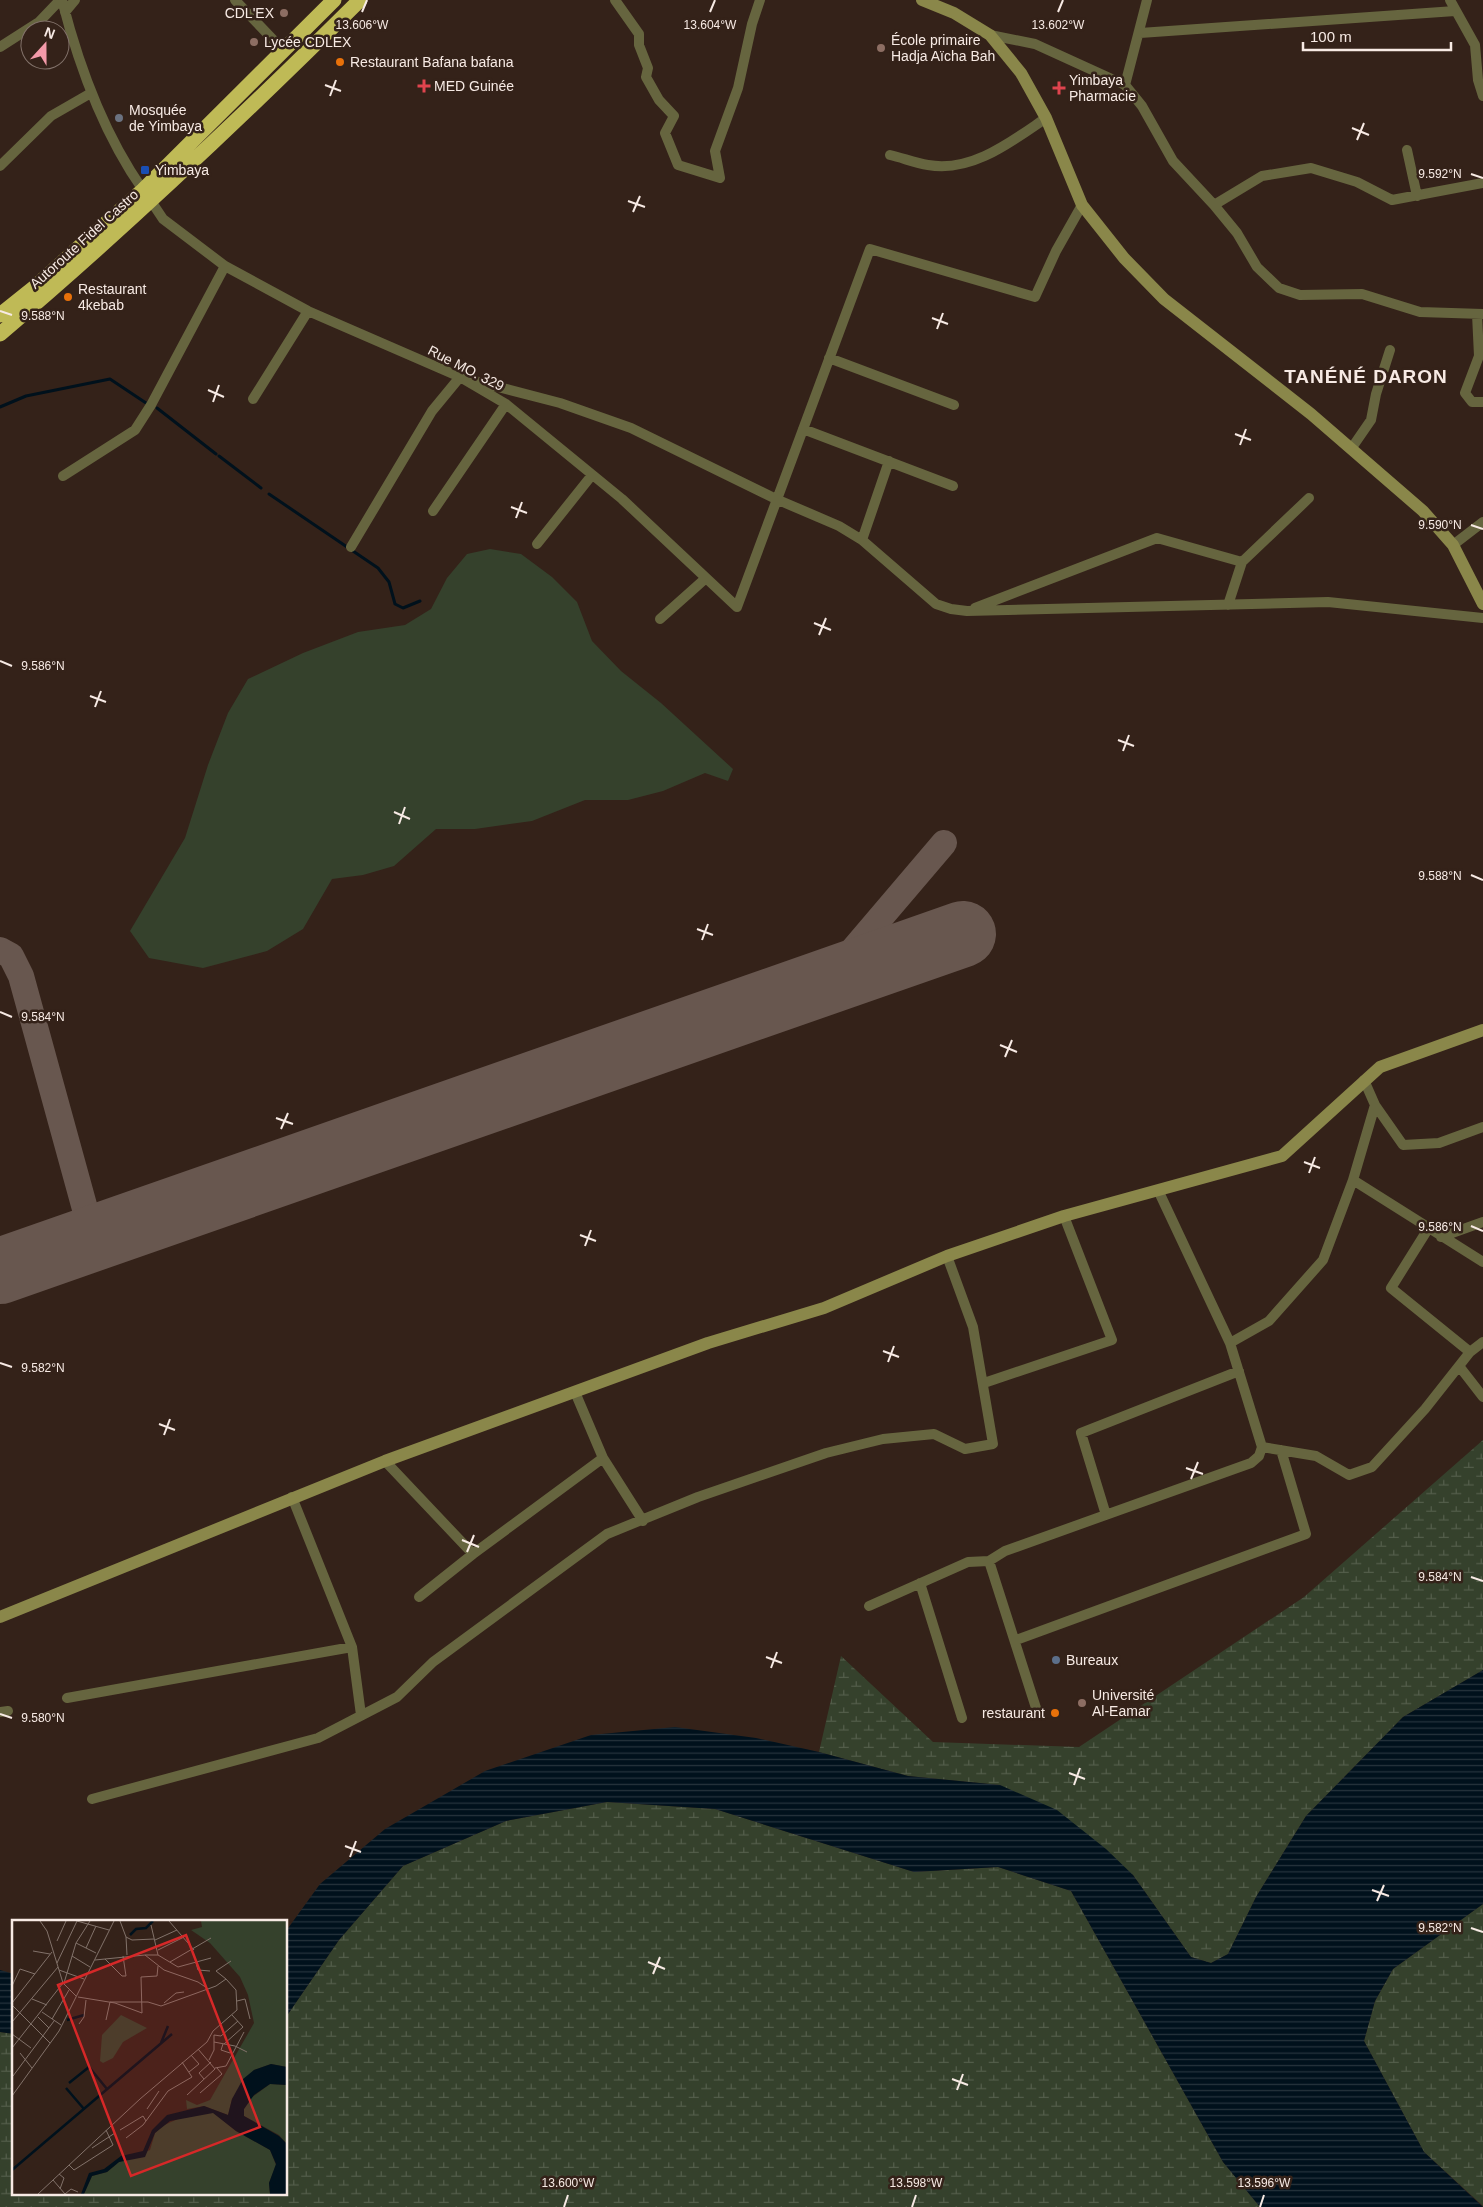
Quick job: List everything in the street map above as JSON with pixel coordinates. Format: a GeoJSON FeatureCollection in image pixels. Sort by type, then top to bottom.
{"type":"FeatureCollection","features":[{"type":"Feature","properties":{"kind":"highway","name":"Autoroute Fidel Castro"},"geometry":{"type":"LineString","coordinates":[[0,334],[88,260],[282,49],[334,0]]}},
{"type":"Feature","properties":{"kind":"highway","name":"Autoroute Fidel Castro"},"geometry":{"type":"LineString","coordinates":[[0,315],[147,196],[360,0]]}},
{"type":"Feature","properties":{"kind":"street","name":"Rue MO. 329"},"geometry":{"type":"LineString","coordinates":[[61,0],[76,56],[91,94],[127,167],[163,219],[225,266],[308,311],[460,377],[506,404],[622,499],[737,607],[776,500]]}},
{"type":"Feature","properties":{"kind":"street"},"geometry":{"type":"LineString","coordinates":[[0,48],[39,22],[61,0]]}},
{"type":"Feature","properties":{"kind":"street"},"geometry":{"type":"LineString","coordinates":[[65,12],[75,0]]}},
{"type":"Feature","properties":{"kind":"street"},"geometry":{"type":"LineString","coordinates":[[235,0],[282,49]]}},
{"type":"Feature","properties":{"kind":"street"},"geometry":{"type":"LineString","coordinates":[[615,0],[639,34],[639,45],[648,68],[646,77],[659,100],[674,116],[665,133],[678,166],[720,178],[715,151],[738,88],[752,24],[760,0]]}},
{"type":"Feature","properties":{"kind":"street"},"geometry":{"type":"LineString","coordinates":[[922,0],[954,13],[990,35],[1021,73],[1046,118],[1082,205],[1124,258],[1164,299],[1312,414],[1423,511],[1453,545],[1483,604]]}},
{"type":"Feature","properties":{"kind":"street"},"geometry":{"type":"LineString","coordinates":[[1126,85],[1140,33],[1146,0]]}},
{"type":"Feature","properties":{"kind":"street"},"geometry":{"type":"LineString","coordinates":[[1450,0],[1475,45],[1478,80],[1483,96]]}},
{"type":"Feature","properties":{"kind":"street"},"geometry":{"type":"LineString","coordinates":[[1140,33],[1455,11]]}},
{"type":"Feature","properties":{"kind":"street"},"geometry":{"type":"LineString","coordinates":[[990,35],[1034,44],[1126,85],[1142,106],[1173,161],[1237,232],[1257,268],[1278,288],[1300,295],[1362,294],[1420,312],[1480,314],[1479,356],[1465,393],[1472,402],[1483,402]]}},
{"type":"Feature","properties":{"kind":"street"},"geometry":{"type":"LineString","coordinates":[[0,166],[51,116],[91,94]]}},
{"type":"Feature","properties":{"kind":"street"},"geometry":{"type":"LineString","coordinates":[[890,155],[928,165],[956,164],[999,150],[1046,118]]}},
{"type":"Feature","properties":{"kind":"street"},"geometry":{"type":"LineString","coordinates":[[1407,150],[1417,196]]}},
{"type":"Feature","properties":{"kind":"street"},"geometry":{"type":"LineString","coordinates":[[1214,205],[1262,176],[1311,168],[1357,182],[1392,200],[1483,183]]}},
{"type":"Feature","properties":{"kind":"street"},"geometry":{"type":"LineString","coordinates":[[776,500],[870,249],[1035,297],[1056,251],[1082,205]]}},
{"type":"Feature","properties":{"kind":"street"},"geometry":{"type":"LineString","coordinates":[[63,476],[135,430],[151,405],[225,266]]}},
{"type":"Feature","properties":{"kind":"street"},"geometry":{"type":"LineString","coordinates":[[253,399],[308,311]]}},
{"type":"Feature","properties":{"kind":"street"},"geometry":{"type":"LineString","coordinates":[[1351,449],[1371,420],[1378,387],[1390,350]]}},
{"type":"Feature","properties":{"kind":"street"},"geometry":{"type":"LineString","coordinates":[[829,358],[954,406]]}},
{"type":"Feature","properties":{"kind":"street"},"geometry":{"type":"LineString","coordinates":[[351,547],[432,411],[460,377],[560,403],[631,428],[776,500],[839,526],[862,540],[936,604],[951,609],[967,611],[1328,602],[1483,618]]}},
{"type":"Feature","properties":{"kind":"street"},"geometry":{"type":"LineString","coordinates":[[433,512],[506,404]]}},
{"type":"Feature","properties":{"kind":"street"},"geometry":{"type":"LineString","coordinates":[[803,429],[953,486]]}},
{"type":"Feature","properties":{"kind":"street"},"geometry":{"type":"LineString","coordinates":[[862,540],[889,462]]}},
{"type":"Feature","properties":{"kind":"street"},"geometry":{"type":"LineString","coordinates":[[536,544],[592,474]]}},
{"type":"Feature","properties":{"kind":"street"},"geometry":{"type":"LineString","coordinates":[[1228,605],[1242,562],[1308,498]]}},
{"type":"Feature","properties":{"kind":"street"},"geometry":{"type":"LineString","coordinates":[[1453,545],[1483,522]]}},
{"type":"Feature","properties":{"kind":"street"},"geometry":{"type":"LineString","coordinates":[[967,611],[1157,538],[1242,562]]}},
{"type":"Feature","properties":{"kind":"street"},"geometry":{"type":"LineString","coordinates":[[660,619],[706,578]]}},
{"type":"Feature","properties":{"kind":"street"},"geometry":{"type":"LineString","coordinates":[[0,1617],[292,1497],[385,1461],[708,1343],[824,1308],[947,1256],[1064,1216],[1282,1156],[1380,1067],[1483,1030]]}},
{"type":"Feature","properties":{"kind":"street"},"geometry":{"type":"LineString","coordinates":[[1364,1080],[1375,1104],[1403,1145],[1440,1143],[1483,1127]]}},
{"type":"Feature","properties":{"kind":"street"},"geometry":{"type":"LineString","coordinates":[[1230,1342],[1269,1321],[1323,1260],[1353,1180],[1375,1104]]}},
{"type":"Feature","properties":{"kind":"street"},"geometry":{"type":"LineString","coordinates":[[1353,1180],[1483,1262]]}},
{"type":"Feature","properties":{"kind":"street"},"geometry":{"type":"LineString","coordinates":[[869,1606],[968,1562],[989,1561],[1005,1551],[1251,1463],[1259,1456],[1262,1447],[1230,1342],[1158,1190]]}},
{"type":"Feature","properties":{"kind":"street"},"geometry":{"type":"LineString","coordinates":[[984,1383],[1112,1340],[1064,1216]]}},
{"type":"Feature","properties":{"kind":"street"},"geometry":{"type":"LineString","coordinates":[[1441,1237],[1483,1222]]}},
{"type":"Feature","properties":{"kind":"street"},"geometry":{"type":"LineString","coordinates":[[1428,1229],[1391,1288],[1470,1352]]}},
{"type":"Feature","properties":{"kind":"street"},"geometry":{"type":"LineString","coordinates":[[92,1799],[318,1738],[397,1697],[433,1662],[606,1534],[698,1497],[816,1456],[883,1439],[934,1434],[965,1449],[993,1444],[984,1383],[972,1327],[947,1256]]}},
{"type":"Feature","properties":{"kind":"street"},"geometry":{"type":"LineString","coordinates":[[1262,1447],[1316,1456],[1349,1475],[1372,1467],[1425,1410],[1470,1352],[1483,1342]]}},
{"type":"Feature","properties":{"kind":"street"},"geometry":{"type":"LineString","coordinates":[[1458,1366],[1483,1397]]}},
{"type":"Feature","properties":{"kind":"street"},"geometry":{"type":"LineString","coordinates":[[1106,1515],[1081,1433],[1238,1371]]}},
{"type":"Feature","properties":{"kind":"street"},"geometry":{"type":"LineString","coordinates":[[575,1392],[603,1458],[642,1521]]}},
{"type":"Feature","properties":{"kind":"street"},"geometry":{"type":"LineString","coordinates":[[1016,1640],[1306,1534],[1281,1450]]}},
{"type":"Feature","properties":{"kind":"street"},"geometry":{"type":"LineString","coordinates":[[420,1597],[473,1554],[603,1458]]}},
{"type":"Feature","properties":{"kind":"street"},"geometry":{"type":"LineString","coordinates":[[385,1461],[473,1554]]}},
{"type":"Feature","properties":{"kind":"street"},"geometry":{"type":"LineString","coordinates":[[292,1497],[352,1647],[361,1715]]}},
{"type":"Feature","properties":{"kind":"street"},"geometry":{"type":"LineString","coordinates":[[989,1561],[1016,1640],[1037,1711]]}},
{"type":"Feature","properties":{"kind":"street"},"geometry":{"type":"LineString","coordinates":[[920,1583],[962,1718]]}},
{"type":"Feature","properties":{"kind":"street"},"geometry":{"type":"LineString","coordinates":[[67,1698],[352,1647]]}},
{"type":"Feature","properties":{"kind":"green space"},"geometry":{"type":"Polygon","coordinates":[[[490,549],[521,554],[552,577],[577,602],[592,641],[621,671],[661,703],[733,769],[728,781],[705,773],[663,791],[628,800],[585,800],[532,821],[475,829],[436,829],[394,866],[363,875],[332,879],[303,929],[267,951],[203,968],[149,958],[130,931],[185,838],[208,765],[228,713],[248,679],[303,653],[358,632],[405,625],[431,609],[447,578],[467,554],[490,549]]]}},
{"type":"Feature","properties":{"kind":"green space"},"geometry":{"type":"Polygon","coordinates":[[[1483,1440],[1483,1670],[1403,1717],[1306,1816],[1256,1897],[1228,1954],[1211,1963],[1191,1957],[1133,1875],[1000,1785],[908,1776],[819,1752],[841,1656],[933,1742],[1079,1747],[1304,1597],[1483,1440]]]}},
{"type":"Feature","properties":{"kind":"green space"},"geometry":{"type":"Polygon","coordinates":[[[607,1802],[715,1809],[914,1872],[998,1867],[1071,1891],[1223,2162],[1260,2207],[0,2207],[0,2032],[12,2034],[12,2194],[288,2194],[288,2014],[339,1940],[403,1866],[506,1821],[607,1802]]]}},
{"type":"Feature","properties":{"kind":"green space"},"geometry":{"type":"Polygon","coordinates":[[[1483,1904],[1483,2206],[1424,2152],[1364,2041],[1375,2001],[1393,1969],[1483,1904]]]}},
{"type":"Feature","properties":{"kind":"water"},"geometry":{"type":"Polygon","coordinates":[[[1483,1670],[1483,1904],[1393,1969],[1375,2001],[1364,2041],[1424,2152],[1483,2207],[1260,2207],[1223,2162],[1071,1891],[998,1867],[914,1872],[715,1809],[607,1802],[506,1821],[403,1866],[339,1940],[288,2014],[288,1928],[320,1884],[385,1829],[485,1771],[591,1735],[675,1727],[756,1738],[819,1752],[908,1776],[1000,1785],[1057,1810],[1106,1849],[1133,1875],[1191,1957],[1211,1963],[1228,1954],[1256,1897],[1306,1816],[1403,1717],[1483,1670]]]}},
{"type":"Feature","properties":{"kind":"water"},"geometry":{"type":"Polygon","coordinates":[[[0,1970],[12,1973],[12,2034],[0,2032],[0,1970]]]}},
{"type":"Feature","properties":{"kind":"waterway"},"geometry":{"type":"LineString","coordinates":[[0,407],[26,396],[110,379],[146,403]]}},
{"type":"Feature","properties":{"kind":"waterway"},"geometry":{"type":"LineString","coordinates":[[157,408],[216,454]]}},
{"type":"Feature","properties":{"kind":"waterway"},"geometry":{"type":"LineString","coordinates":[[219,456],[261,488]]}},
{"type":"Feature","properties":{"kind":"waterway"},"geometry":{"type":"LineString","coordinates":[[269,494],[378,568],[389,582],[395,604],[403,608],[420,601]]}},
{"type":"Feature","properties":{"kind":"taxiway"},"geometry":{"type":"LineString","coordinates":[[808,988],[841,964],[944,843]]}},
{"type":"Feature","properties":{"kind":"taxiway"},"geometry":{"type":"LineString","coordinates":[[0,950],[11,956],[21,976],[93,1238]]}},
{"type":"Feature","properties":{"kind":"runway"},"geometry":{"type":"LineString","coordinates":[[0,1271],[963,934]]}},
{"type":"Feature","properties":{"kind":"place","name":"CDL'EX"},"geometry":{"type":"Point","coordinates":[284,13]}},
{"type":"Feature","properties":{"kind":"place","name":"Lycée CDLEX"},"geometry":{"type":"Point","coordinates":[254,42]}},
{"type":"Feature","properties":{"kind":"place","name":"École primaire Hadja Aïcha Bah"},"geometry":{"type":"Point","coordinates":[881,48]}},
{"type":"Feature","properties":{"kind":"place","name":"Restaurant Bafana bafana"},"geometry":{"type":"Point","coordinates":[340,62]}},
{"type":"Feature","properties":{"kind":"place","name":"MED Guinée"},"geometry":{"type":"Point","coordinates":[424,86]}},
{"type":"Feature","properties":{"kind":"place","name":"Yimbaya Pharmacie"},"geometry":{"type":"Point","coordinates":[1059,88]}},
{"type":"Feature","properties":{"kind":"place","name":"Mosquée de Yimbaya"},"geometry":{"type":"Point","coordinates":[119,118]}},
{"type":"Feature","properties":{"kind":"place","name":"Yimbaya"},"geometry":{"type":"Point","coordinates":[145,170]}},
{"type":"Feature","properties":{"kind":"place","name":"Restaurant 4kebab"},"geometry":{"type":"Point","coordinates":[68,297]}},
{"type":"Feature","properties":{"kind":"place","name":"Bureaux"},"geometry":{"type":"Point","coordinates":[1056,1660]}},
{"type":"Feature","properties":{"kind":"place","name":"Université Al-Eamar"},"geometry":{"type":"Point","coordinates":[1082,1703]}},
{"type":"Feature","properties":{"kind":"place","name":"restaurant"},"geometry":{"type":"Point","coordinates":[1055,1713]}},
{"type":"Feature","properties":{"kind":"district","name":"TANÉNÉ DARON"},"geometry":{"type":"Point","coordinates":[1366,376]}}]}
